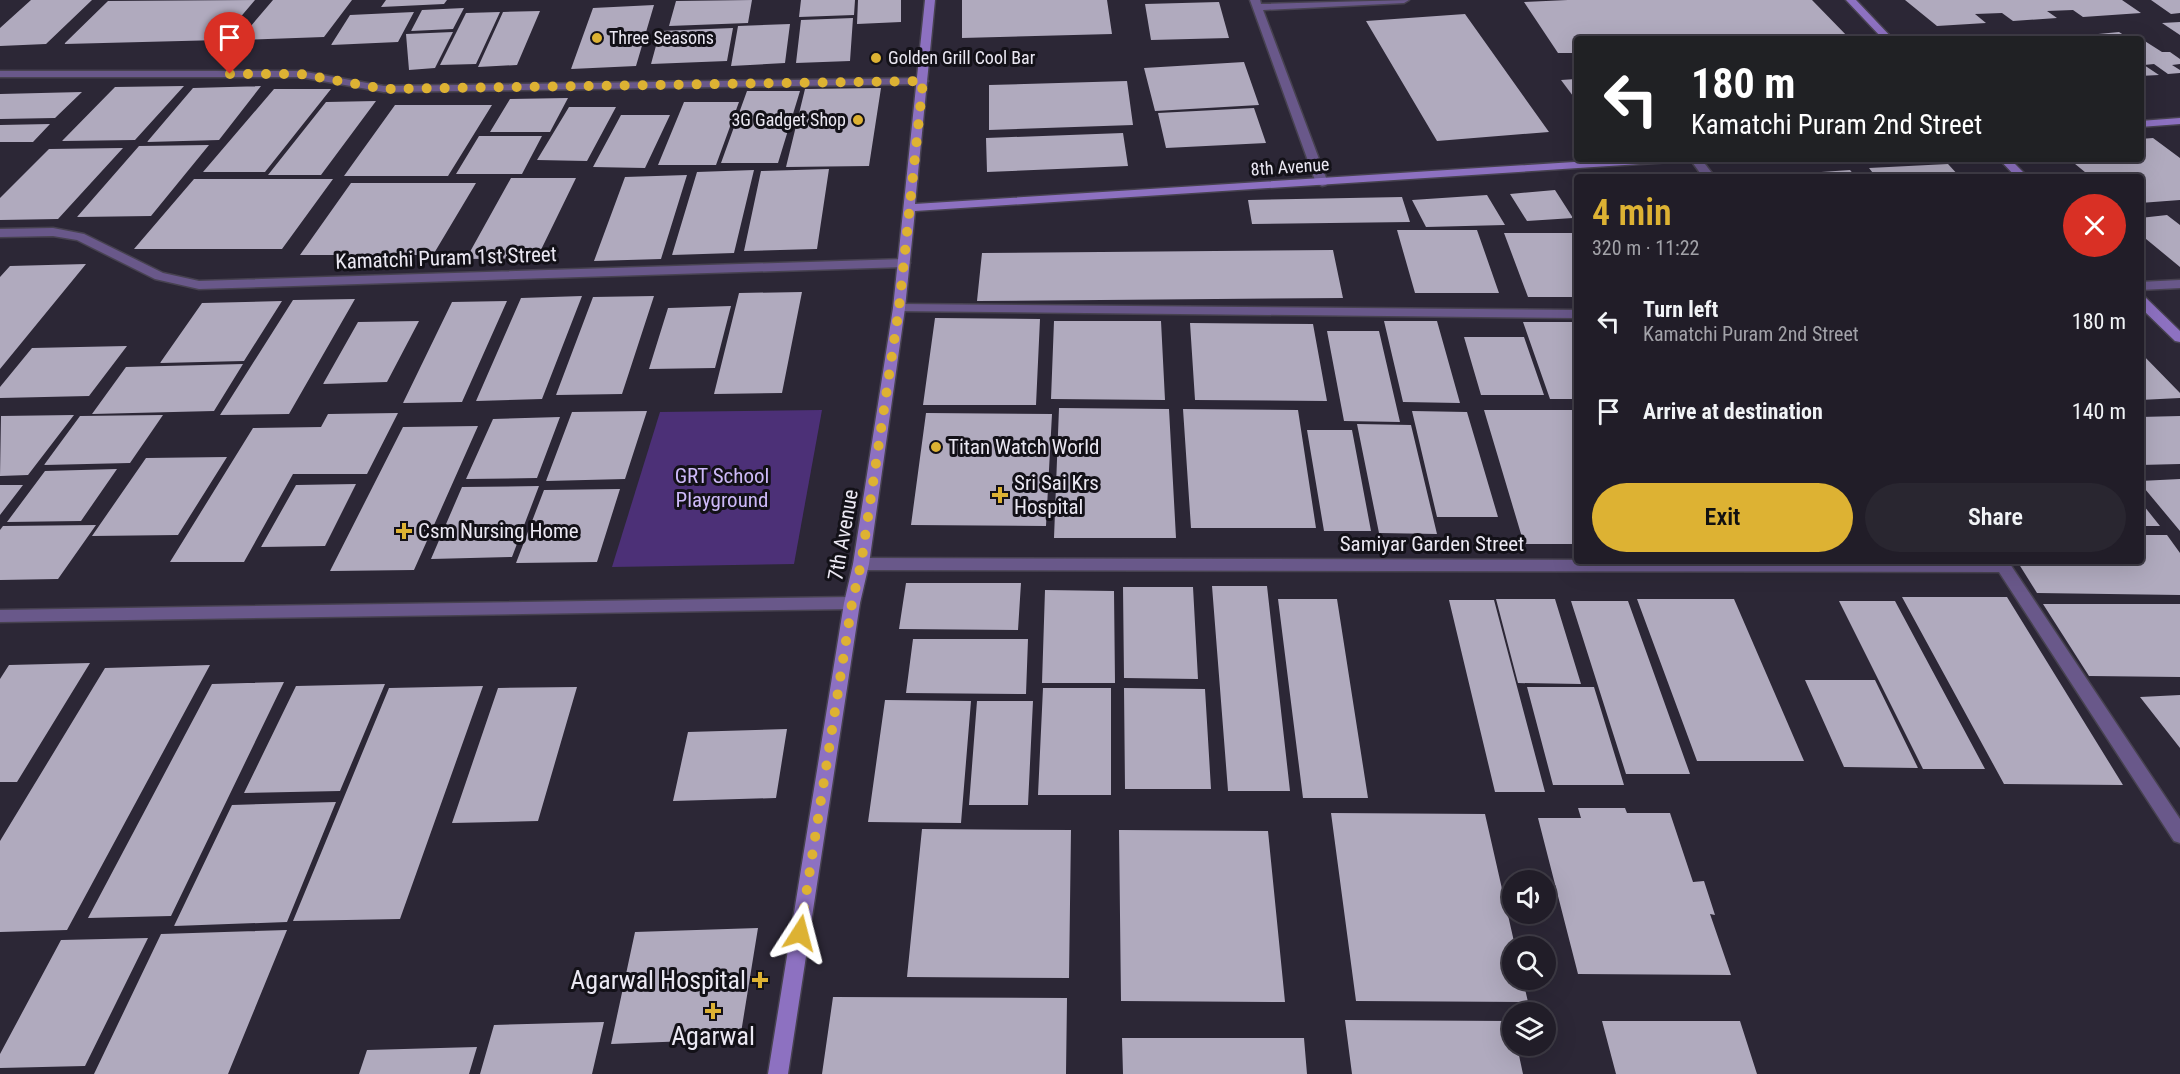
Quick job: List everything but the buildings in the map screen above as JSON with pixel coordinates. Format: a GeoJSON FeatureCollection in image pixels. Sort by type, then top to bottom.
{"type":"FeatureCollection","features":[{"type":"Feature","properties":{"kind":"main road","name":"7th Avenue"},"geometry":{"type":"LineString","coordinates":[[778,1074],[852,603],[861,564],[899,308],[911,208],[930,0]]}},
{"type":"Feature","properties":{"kind":"main road"},"geometry":{"type":"LineString","coordinates":[[1851,0],[1885,36]]}},
{"type":"Feature","properties":{"kind":"main road"},"geometry":{"type":"LineString","coordinates":[[2144,124],[2180,121]]}},
{"type":"Feature","properties":{"kind":"main road","name":"8th Avenue"},"geometry":{"type":"LineString","coordinates":[[911,208],[1627,162]]}},
{"type":"Feature","properties":{"kind":"main road"},"geometry":{"type":"LineString","coordinates":[[2007,162],[2019,174]]}},
{"type":"Feature","properties":{"kind":"main road"},"geometry":{"type":"LineString","coordinates":[[2144,303],[2180,338]]}},
{"type":"Feature","properties":{"kind":"street"},"geometry":{"type":"LineString","coordinates":[[1322,183],[1256,3],[1404,0]]}},
{"type":"Feature","properties":{"kind":"street"},"geometry":{"type":"LineString","coordinates":[[0,74],[300,74],[384,89],[923,81]]}},
{"type":"Feature","properties":{"kind":"street"},"geometry":{"type":"LineString","coordinates":[[1697,162],[1707,174]]}},
{"type":"Feature","properties":{"kind":"street","name":"Kamatchi Puram 1st Street"},"geometry":{"type":"LineString","coordinates":[[0,233],[53,231],[80,237],[159,276],[199,285],[904,263]]}},
{"type":"Feature","properties":{"kind":"street"},"geometry":{"type":"LineString","coordinates":[[2144,286],[2180,284]]}},
{"type":"Feature","properties":{"kind":"street"},"geometry":{"type":"LineString","coordinates":[[899,308],[1574,314]]}},
{"type":"Feature","properties":{"kind":"street","name":"Samiyar Garden Street"},"geometry":{"type":"LineString","coordinates":[[861,564],[1574,563]]}},
{"type":"Feature","properties":{"kind":"street"},"geometry":{"type":"LineString","coordinates":[[2003,564],[2180,835]]}},
{"type":"Feature","properties":{"kind":"street"},"geometry":{"type":"LineString","coordinates":[[0,616],[852,603]]}},
{"type":"Feature","properties":{"kind":"green space","name":"GRT School Playground"},"geometry":{"type":"Polygon","coordinates":[[[822,410],[794,564],[612,567],[660,412],[822,410]]]}},
{"type":"Feature","properties":{"kind":"place","name":"Three Seasons"},"geometry":{"type":"Point","coordinates":[597,38]}},
{"type":"Feature","properties":{"kind":"place","name":"Golden Grill Cool Bar"},"geometry":{"type":"Point","coordinates":[876,58]}},
{"type":"Feature","properties":{"kind":"place","name":"3G Gadget Shop"},"geometry":{"type":"Point","coordinates":[858,120]}},
{"type":"Feature","properties":{"kind":"place","name":"Titan Watch World"},"geometry":{"type":"Point","coordinates":[936,447]}},
{"type":"Feature","properties":{"kind":"place","name":"Sri Sai Krs Hospital"},"geometry":{"type":"Point","coordinates":[1000,495]}},
{"type":"Feature","properties":{"kind":"place","name":"Csm Nursing Home"},"geometry":{"type":"Point","coordinates":[404,531]}},
{"type":"Feature","properties":{"kind":"place","name":"Agarwal Hospital"},"geometry":{"type":"Point","coordinates":[760,980]}},
{"type":"Feature","properties":{"kind":"place","name":"Agarwal"},"geometry":{"type":"Point","coordinates":[713,1011]}},
{"type":"Feature","properties":{"kind":"route"},"geometry":{"type":"LineString","coordinates":[[230,74],[300,74],[384,89],[923,81],[899,308],[861,564],[852,603],[800,933]]}}]}
